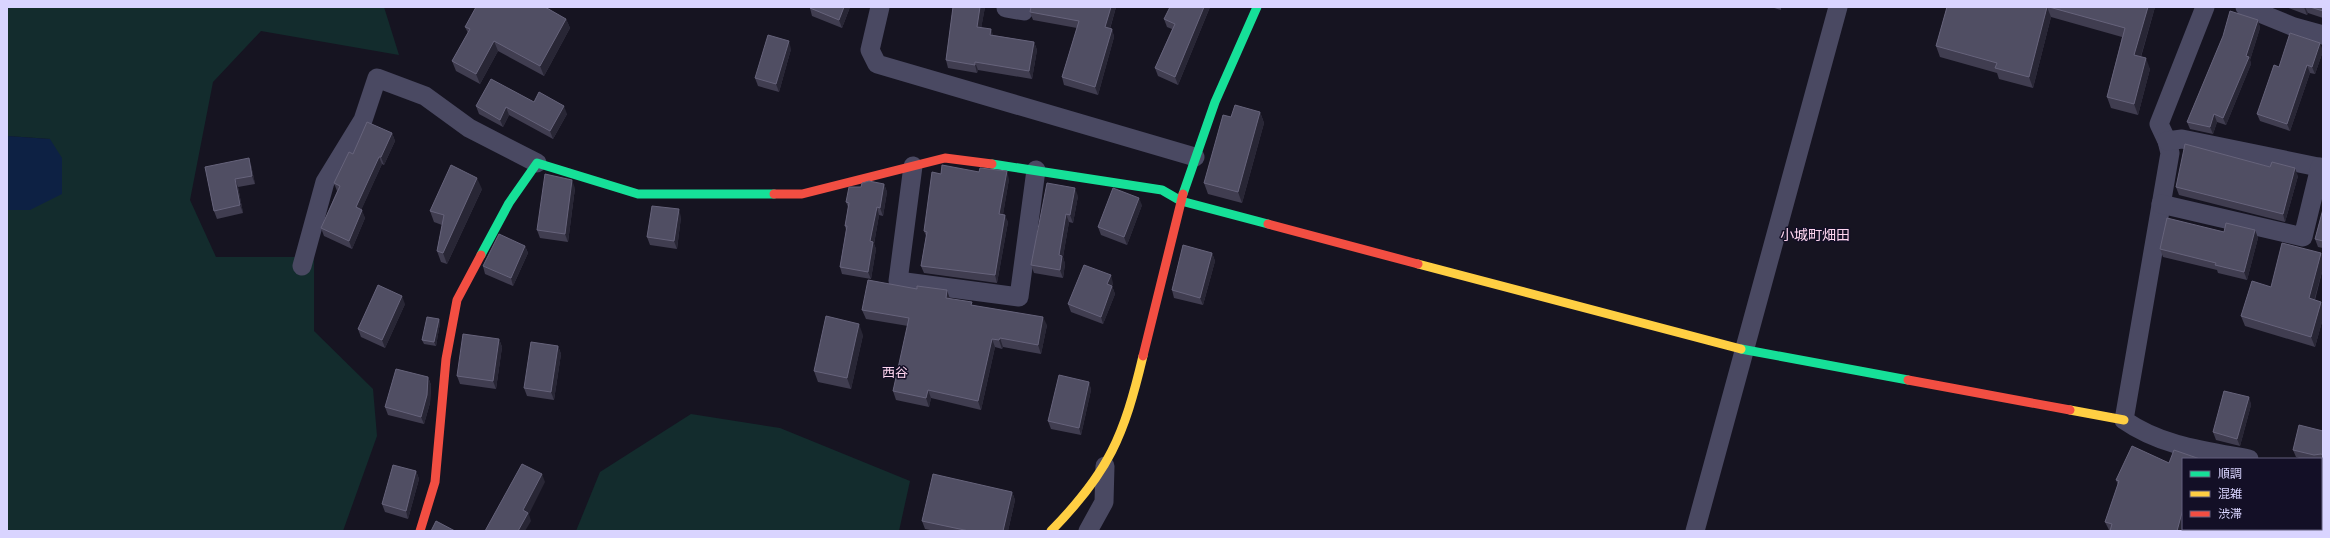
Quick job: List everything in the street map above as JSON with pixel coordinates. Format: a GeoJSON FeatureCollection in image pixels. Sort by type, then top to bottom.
{"type":"FeatureCollection","features":[{"type":"Feature","properties":{"kind":"street"},"geometry":{"type":"LineString","coordinates":[[880,7],[870,50],[877,64],[1195,156]]}},
{"type":"Feature","properties":{"kind":"street"},"geometry":{"type":"LineString","coordinates":[[1006,8],[1024,11],[1025,7]]}},
{"type":"Feature","properties":{"kind":"street"},"geometry":{"type":"LineString","coordinates":[[1051,531],[1081,500],[1106,466],[1123,430],[1136,388],[1181,201],[1195,156],[1217,94],[1257,7]]}},
{"type":"Feature","properties":{"kind":"street"},"geometry":{"type":"LineString","coordinates":[[1695,531],[1743,350],[1838,7]]}},
{"type":"Feature","properties":{"kind":"street"},"geometry":{"type":"LineString","coordinates":[[2124,420],[2170,153],[2167,141],[2159,124],[2205,7]]}},
{"type":"Feature","properties":{"kind":"street"},"geometry":{"type":"LineString","coordinates":[[2245,7],[2294,27],[2323,35]]}},
{"type":"Feature","properties":{"kind":"street"},"geometry":{"type":"LineString","coordinates":[[302,266],[325,182],[363,120],[377,78],[425,96],[469,128],[537,163],[638,194],[802,194],[945,158],[1036,170],[1162,190],[1181,201],[1743,350],[2124,420],[2140,431],[2175,444],[2230,457]]}},
{"type":"Feature","properties":{"kind":"street"},"geometry":{"type":"LineString","coordinates":[[2161,204],[2303,237],[2321,168],[2182,139],[2167,141]]}},
{"type":"Feature","properties":{"kind":"street"},"geometry":{"type":"LineString","coordinates":[[420,531],[435,482],[446,359],[457,300],[509,203],[537,163]]}},
{"type":"Feature","properties":{"kind":"street"},"geometry":{"type":"LineString","coordinates":[[913,166],[898,281],[1019,297],[1036,170]]}},
{"type":"Feature","properties":{"kind":"street"},"geometry":{"type":"LineString","coordinates":[[1088,531],[1104,502],[1106,466]]}},
{"type":"Feature","properties":{"kind":"green space"},"geometry":{"type":"Polygon","coordinates":[[[7,7],[384,7],[399,55],[261,31],[213,82],[190,200],[216,257],[314,257],[314,331],[373,389],[377,436],[343,531],[7,531],[7,210],[30,210],[50,139],[7,136],[7,7]]]}},
{"type":"Feature","properties":{"kind":"green space"},"geometry":{"type":"Polygon","coordinates":[[[691,414],[780,428],[910,481],[899,531],[576,531],[600,472],[691,414]]]}},
{"type":"Feature","properties":{"kind":"water"},"geometry":{"type":"Polygon","coordinates":[[[7,136],[50,139],[62,158],[62,194],[30,210],[7,210],[7,136]]]}},
{"type":"Feature","properties":{"kind":"building"},"geometry":{"type":"Polygon","coordinates":[[[476,7],[545,7],[566,19],[540,66],[494,41],[476,74],[452,61],[470,29],[465,27],[476,7]]]}},
{"type":"Feature","properties":{"kind":"building"},"geometry":{"type":"Polygon","coordinates":[[[810,7],[844,7],[839,20],[810,7]]]}},
{"type":"Feature","properties":{"kind":"building"},"geometry":{"type":"Polygon","coordinates":[[[953,7],[980,7],[977,27],[991,29],[990,35],[1034,42],[1029,71],[975,62],[975,65],[946,60],[953,7]]]}},
{"type":"Feature","properties":{"kind":"building"},"geometry":{"type":"Polygon","coordinates":[[[1031,7],[1111,7],[1105,27],[1112,29],[1095,87],[1062,77],[1079,21],[1030,12],[1031,7]]]}},
{"type":"Feature","properties":{"kind":"building"},"geometry":{"type":"Polygon","coordinates":[[[1170,7],[1204,7],[1175,77],[1155,68],[1175,24],[1164,19],[1170,7]]]}},
{"type":"Feature","properties":{"kind":"building"},"geometry":{"type":"Polygon","coordinates":[[[1947,7],[2047,7],[2029,77],[1995,68],[1997,63],[1936,46],[1947,7]]]}},
{"type":"Feature","properties":{"kind":"building"},"geometry":{"type":"Polygon","coordinates":[[[2049,7],[2148,7],[2134,55],[2146,58],[2134,104],[2107,97],[2125,28],[2049,7]]]}},
{"type":"Feature","properties":{"kind":"building"},"geometry":{"type":"Polygon","coordinates":[[[2310,7],[2323,7],[2323,11],[2310,7]]]}},
{"type":"Feature","properties":{"kind":"building"},"geometry":{"type":"Polygon","coordinates":[[[2230,11],[2258,20],[2246,56],[2249,57],[2223,118],[2214,114],[2210,127],[2187,122],[2223,36],[2230,11]]]}},
{"type":"Feature","properties":{"kind":"building"},"geometry":{"type":"Polygon","coordinates":[[[2290,33],[2320,43],[2312,67],[2307,65],[2287,124],[2257,114],[2274,65],[2279,67],[2290,33]]]}},
{"type":"Feature","properties":{"kind":"building"},"geometry":{"type":"Polygon","coordinates":[[[768,35],[789,41],[776,84],[755,78],[768,35]]]}},
{"type":"Feature","properties":{"kind":"building"},"geometry":{"type":"Polygon","coordinates":[[[491,79],[534,102],[539,92],[564,106],[550,131],[506,107],[500,120],[476,106],[491,79]]]}},
{"type":"Feature","properties":{"kind":"building"},"geometry":{"type":"Polygon","coordinates":[[[1235,105],[1260,112],[1238,192],[1204,183],[1223,115],[1231,117],[1235,105]]]}},
{"type":"Feature","properties":{"kind":"building"},"geometry":{"type":"Polygon","coordinates":[[[367,122],[392,133],[356,207],[362,210],[349,241],[321,228],[340,186],[334,183],[349,152],[353,154],[367,122]]]}},
{"type":"Feature","properties":{"kind":"building"},"geometry":{"type":"Polygon","coordinates":[[[2185,144],[2270,167],[2272,162],[2295,168],[2283,214],[2176,187],[2185,144]]]}},
{"type":"Feature","properties":{"kind":"building"},"geometry":{"type":"Polygon","coordinates":[[[249,158],[252,176],[235,179],[240,205],[214,211],[205,167],[249,158]]]}},
{"type":"Feature","properties":{"kind":"building"},"geometry":{"type":"Polygon","coordinates":[[[451,165],[477,178],[443,253],[437,251],[444,215],[430,211],[451,165]]]}},
{"type":"Feature","properties":{"kind":"building"},"geometry":{"type":"Polygon","coordinates":[[[942,165],[979,172],[980,168],[1007,171],[999,214],[1005,215],[995,275],[921,266],[927,232],[924,231],[932,172],[941,174],[942,165]]]}},
{"type":"Feature","properties":{"kind":"building"},"geometry":{"type":"Polygon","coordinates":[[[545,174],[572,180],[565,234],[537,230],[545,174]]]}},
{"type":"Feature","properties":{"kind":"building"},"geometry":{"type":"Polygon","coordinates":[[[869,181],[884,184],[880,208],[877,207],[870,241],[873,242],[868,272],[840,267],[847,226],[845,226],[849,203],[846,202],[849,187],[861,187],[862,183],[869,181]]]}},
{"type":"Feature","properties":{"kind":"building"},"geometry":{"type":"Polygon","coordinates":[[[1047,183],[1075,188],[1070,215],[1066,214],[1059,255],[1062,256],[1060,270],[1031,265],[1047,183]]]}},
{"type":"Feature","properties":{"kind":"building"},"geometry":{"type":"Polygon","coordinates":[[[1113,188],[1139,198],[1124,237],[1098,227],[1113,188]]]}},
{"type":"Feature","properties":{"kind":"building"},"geometry":{"type":"Polygon","coordinates":[[[652,206],[679,209],[674,241],[647,237],[652,206]]]}},
{"type":"Feature","properties":{"kind":"building"},"geometry":{"type":"Polygon","coordinates":[[[2323,209],[2323,241],[2315,239],[2323,209]]]}},
{"type":"Feature","properties":{"kind":"building"},"geometry":{"type":"Polygon","coordinates":[[[2167,218],[2224,232],[2226,223],[2255,230],[2244,272],[2215,265],[2216,263],[2160,249],[2167,218]]]}},
{"type":"Feature","properties":{"kind":"building"},"geometry":{"type":"Polygon","coordinates":[[[499,234],[525,246],[511,278],[483,266],[499,234]]]}},
{"type":"Feature","properties":{"kind":"building"},"geometry":{"type":"Polygon","coordinates":[[[2282,243],[2321,253],[2309,298],[2321,302],[2311,337],[2241,316],[2252,281],[2271,287],[2282,243]]]}},
{"type":"Feature","properties":{"kind":"building"},"geometry":{"type":"Polygon","coordinates":[[[1183,245],[1212,253],[1200,298],[1172,290],[1183,245]]]}},
{"type":"Feature","properties":{"kind":"building"},"geometry":{"type":"Polygon","coordinates":[[[1084,265],[1111,275],[1107,284],[1112,286],[1101,317],[1068,304],[1084,265]]]}},
{"type":"Feature","properties":{"kind":"building"},"geometry":{"type":"Polygon","coordinates":[[[868,280],[917,289],[917,286],[947,290],[946,298],[972,302],[971,305],[1043,317],[1038,345],[1000,338],[999,340],[992,339],[978,401],[928,390],[926,398],[893,391],[909,318],[862,310],[868,280]]]}},
{"type":"Feature","properties":{"kind":"building"},"geometry":{"type":"Polygon","coordinates":[[[378,285],[402,296],[382,340],[358,329],[378,285]]]}},
{"type":"Feature","properties":{"kind":"building"},"geometry":{"type":"Polygon","coordinates":[[[826,316],[859,324],[847,378],[814,371],[826,316]]]}},
{"type":"Feature","properties":{"kind":"building"},"geometry":{"type":"Polygon","coordinates":[[[427,317],[439,319],[434,342],[422,340],[427,317]]]}},
{"type":"Feature","properties":{"kind":"building"},"geometry":{"type":"Polygon","coordinates":[[[463,334],[499,339],[493,381],[457,376],[463,334]]]}},
{"type":"Feature","properties":{"kind":"building"},"geometry":{"type":"Polygon","coordinates":[[[531,342],[558,346],[551,392],[524,388],[531,342]]]}},
{"type":"Feature","properties":{"kind":"building"},"geometry":{"type":"Polygon","coordinates":[[[396,369],[428,377],[427,395],[421,417],[385,407],[396,369]]]}},
{"type":"Feature","properties":{"kind":"building"},"geometry":{"type":"Polygon","coordinates":[[[1059,375],[1089,382],[1079,428],[1048,421],[1059,375]]]}},
{"type":"Feature","properties":{"kind":"building"},"geometry":{"type":"Polygon","coordinates":[[[2224,391],[2249,397],[2237,439],[2213,432],[2224,391]]]}},
{"type":"Feature","properties":{"kind":"building"},"geometry":{"type":"Polygon","coordinates":[[[2299,425],[2323,431],[2323,455],[2314,455],[2293,450],[2299,425]]]}},
{"type":"Feature","properties":{"kind":"building"},"geometry":{"type":"Polygon","coordinates":[[[2132,446],[2169,463],[2174,450],[2197,458],[2182,458],[2182,513],[2177,531],[2110,531],[2112,524],[2105,522],[2119,481],[2116,480],[2132,446]]]}},
{"type":"Feature","properties":{"kind":"building"},"geometry":{"type":"Polygon","coordinates":[[[522,464],[542,474],[523,510],[528,513],[518,531],[485,531],[522,464]]]}},
{"type":"Feature","properties":{"kind":"building"},"geometry":{"type":"Polygon","coordinates":[[[393,465],[416,471],[406,511],[382,504],[393,465]]]}},
{"type":"Feature","properties":{"kind":"building"},"geometry":{"type":"Polygon","coordinates":[[[933,474],[1012,492],[1003,531],[969,531],[922,521],[933,474]]]}},
{"type":"Feature","properties":{"kind":"building"},"geometry":{"type":"Polygon","coordinates":[[[436,521],[455,531],[431,531],[436,521]]]}},
{"type":"Feature","properties":{"kind":"building"},"geometry":{"type":"Polygon","coordinates":[[[2217,530],[2305,530],[2305,531],[2217,530]]]}},
{"type":"Feature","properties":{"kind":"traffic: fast"},"geometry":{"type":"LineString","coordinates":[[1183,194],[1215,102],[1257,7]]}},
{"type":"Feature","properties":{"kind":"traffic: fast"},"geometry":{"type":"LineString","coordinates":[[481,255],[509,203],[537,163],[638,194],[774,194]]}},
{"type":"Feature","properties":{"kind":"traffic: fast"},"geometry":{"type":"LineString","coordinates":[[992,164],[1162,190],[1181,201],[1268,224]]}},
{"type":"Feature","properties":{"kind":"traffic: fast"},"geometry":{"type":"LineString","coordinates":[[1741,349],[1908,380]]}},
{"type":"Feature","properties":{"kind":"traffic: slow"},"geometry":{"type":"LineString","coordinates":[[1418,264],[1741,349]]}},
{"type":"Feature","properties":{"kind":"traffic: slow"},"geometry":{"type":"LineString","coordinates":[[1051,531],[1087,490],[1101,471],[1112,451],[1129,409],[1143,356]]}},
{"type":"Feature","properties":{"kind":"traffic: slow"},"geometry":{"type":"LineString","coordinates":[[2070,410],[2124,420]]}},
{"type":"Feature","properties":{"kind":"traffic: jam"},"geometry":{"type":"LineString","coordinates":[[774,194],[802,194],[945,158],[992,164]]}},
{"type":"Feature","properties":{"kind":"traffic: jam"},"geometry":{"type":"LineString","coordinates":[[1143,356],[1183,194]]}},
{"type":"Feature","properties":{"kind":"traffic: jam"},"geometry":{"type":"LineString","coordinates":[[1268,224],[1418,264]]}},
{"type":"Feature","properties":{"kind":"traffic: jam"},"geometry":{"type":"LineString","coordinates":[[420,531],[435,482],[446,359],[457,300],[481,255]]}},
{"type":"Feature","properties":{"kind":"traffic: jam"},"geometry":{"type":"LineString","coordinates":[[1908,380],[2070,410]]}},
{"type":"Feature","properties":{"kind":"district","name":"小城町畑田"},"geometry":{"type":"Point","coordinates":[1815,235]}},
{"type":"Feature","properties":{"kind":"district","name":"西谷"},"geometry":{"type":"Point","coordinates":[895,372]}}]}
